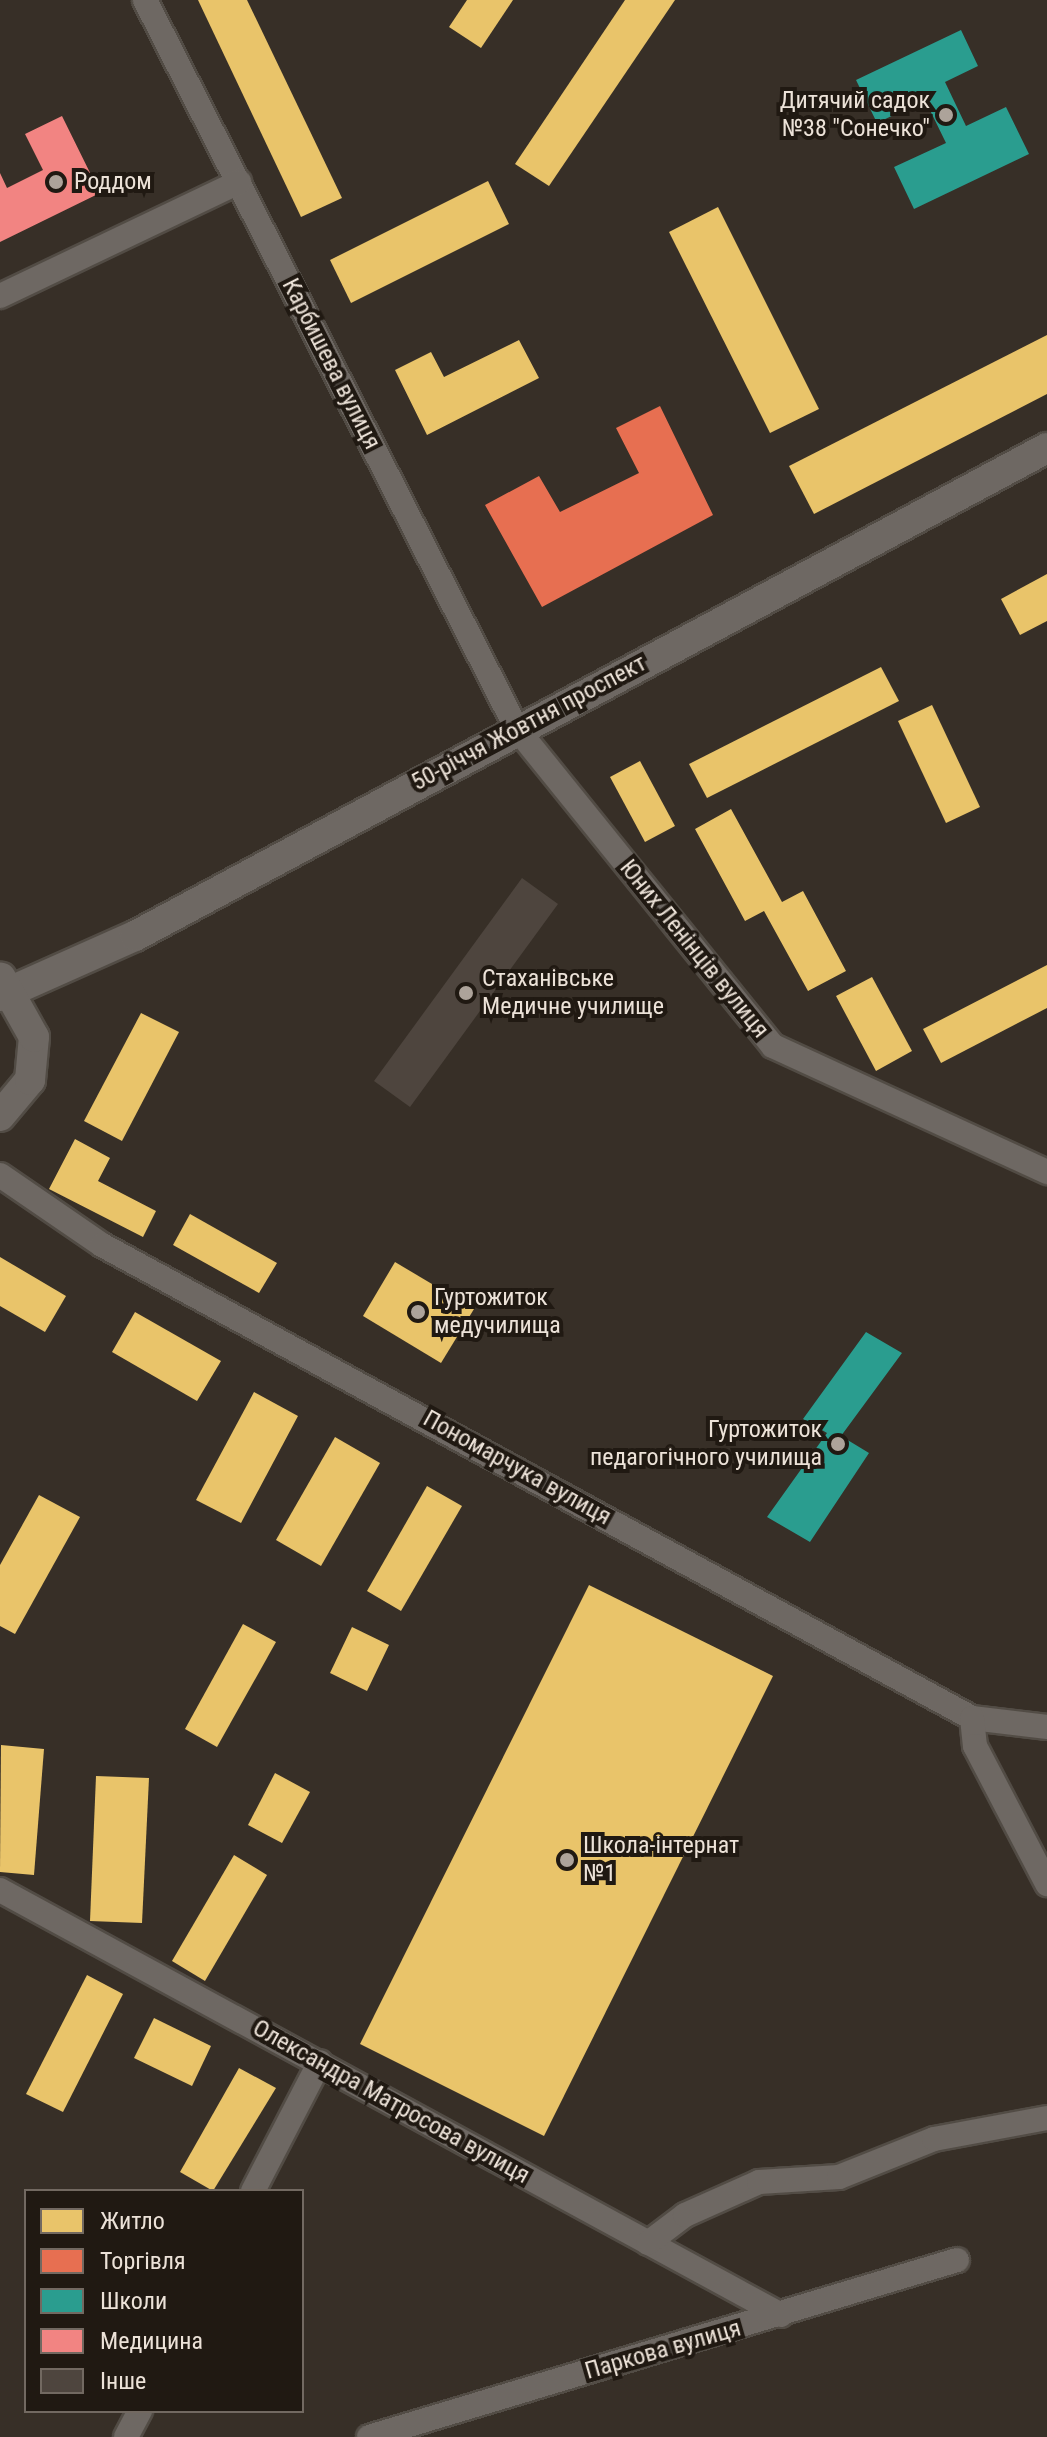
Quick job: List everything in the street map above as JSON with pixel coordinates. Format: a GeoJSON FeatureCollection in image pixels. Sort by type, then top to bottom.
{"type":"FeatureCollection","features":[{"type":"Feature","properties":{"kind":"street","name":"Карбишева вулиця"},"geometry":{"type":"LineString","coordinates":[[145,0],[517,729]]}},
{"type":"Feature","properties":{"kind":"street"},"geometry":{"type":"LineString","coordinates":[[0,296],[239,182]]}},
{"type":"Feature","properties":{"kind":"street","name":"50-річчя Жовтня проспект"},"geometry":{"type":"LineString","coordinates":[[3,989],[517,729],[1047,448]]}},
{"type":"Feature","properties":{"kind":"street","name":"Юних Ленінців вулиця"},"geometry":{"type":"LineString","coordinates":[[517,729],[773,1046],[1047,1172]]}},
{"type":"Feature","properties":{"kind":"street"},"geometry":{"type":"LineString","coordinates":[[0,1116],[30,1080],[34,1037],[3,989]]}},
{"type":"Feature","properties":{"kind":"street","name":"Пономарчука вулиця"},"geometry":{"type":"LineString","coordinates":[[0,1175],[102,1245],[972,1718],[1047,1727]]}},
{"type":"Feature","properties":{"kind":"street"},"geometry":{"type":"LineString","coordinates":[[972,1718],[975,1746],[1047,1884]]}},
{"type":"Feature","properties":{"kind":"street","name":"Олександра Матросова вулиця"},"geometry":{"type":"LineString","coordinates":[[0,1890],[781,2315]]}},
{"type":"Feature","properties":{"kind":"street"},"geometry":{"type":"LineString","coordinates":[[254,2189],[320,2062]]}},
{"type":"Feature","properties":{"kind":"street"},"geometry":{"type":"LineString","coordinates":[[648,2243],[685,2215],[759,2182],[839,2177],[934,2139],[1047,2118]]}},
{"type":"Feature","properties":{"kind":"street","name":"Паркова вулиця"},"geometry":{"type":"LineString","coordinates":[[369,2437],[957,2260]]}},
{"type":"Feature","properties":{"kind":"street"},"geometry":{"type":"LineString","coordinates":[[126,2437],[139,2413]]}},
{"type":"Feature","properties":{"kind":"building: Житло"},"geometry":{"type":"Polygon","coordinates":[[[198,0],[247,0],[342,198],[301,217],[198,0]]]}},
{"type":"Feature","properties":{"kind":"building: Житло"},"geometry":{"type":"Polygon","coordinates":[[[467,0],[513,0],[481,48],[449,27],[467,0]]]}},
{"type":"Feature","properties":{"kind":"building: Житло"},"geometry":{"type":"Polygon","coordinates":[[[625,0],[675,0],[549,186],[515,164],[625,0]]]}},
{"type":"Feature","properties":{"kind":"building: Житло"},"geometry":{"type":"Polygon","coordinates":[[[488,181],[509,224],[351,303],[330,260],[488,181]]]}},
{"type":"Feature","properties":{"kind":"building: Житло"},"geometry":{"type":"Polygon","coordinates":[[[718,207],[819,409],[770,433],[669,232],[718,207]]]}},
{"type":"Feature","properties":{"kind":"building: Житло"},"geometry":{"type":"Polygon","coordinates":[[[1047,335],[1047,394],[814,514],[789,466],[1047,335]]]}},
{"type":"Feature","properties":{"kind":"building: Житло"},"geometry":{"type":"Polygon","coordinates":[[[519,340],[539,378],[427,435],[395,370],[431,352],[444,377],[519,340]]]}},
{"type":"Feature","properties":{"kind":"building: Житло"},"geometry":{"type":"Polygon","coordinates":[[[1047,574],[1047,621],[1020,635],[1001,599],[1047,574]]]}},
{"type":"Feature","properties":{"kind":"building: Житло"},"geometry":{"type":"Polygon","coordinates":[[[881,667],[899,701],[707,798],[689,764],[881,667]]]}},
{"type":"Feature","properties":{"kind":"building: Житло"},"geometry":{"type":"Polygon","coordinates":[[[932,705],[980,807],[946,823],[898,721],[932,705]]]}},
{"type":"Feature","properties":{"kind":"building: Житло"},"geometry":{"type":"Polygon","coordinates":[[[640,761],[675,826],[645,842],[610,777],[640,761]]]}},
{"type":"Feature","properties":{"kind":"building: Житло"},"geometry":{"type":"Polygon","coordinates":[[[731,809],[782,902],[803,891],[846,971],[808,991],[764,911],[745,921],[695,829],[731,809]]]}},
{"type":"Feature","properties":{"kind":"building: Житло"},"geometry":{"type":"Polygon","coordinates":[[[1047,965],[1047,1008],[941,1063],[923,1029],[1047,965]]]}},
{"type":"Feature","properties":{"kind":"building: Житло"},"geometry":{"type":"Polygon","coordinates":[[[872,977],[912,1051],[876,1071],[836,996],[872,977]]]}},
{"type":"Feature","properties":{"kind":"building: Житло"},"geometry":{"type":"Polygon","coordinates":[[[141,1013],[179,1032],[122,1141],[84,1121],[141,1013]]]}},
{"type":"Feature","properties":{"kind":"building: Житло"},"geometry":{"type":"Polygon","coordinates":[[[75,1139],[110,1158],[98,1181],[156,1211],[143,1237],[49,1189],[75,1139]]]}},
{"type":"Feature","properties":{"kind":"building: Житло"},"geometry":{"type":"Polygon","coordinates":[[[190,1214],[277,1263],[259,1293],[173,1245],[190,1214]]]}},
{"type":"Feature","properties":{"kind":"building: Житло"},"geometry":{"type":"Polygon","coordinates":[[[0,1257],[66,1296],[45,1332],[0,1306],[0,1257]]]}},
{"type":"Feature","properties":{"kind":"building: Житло","name":"Гуртожиток медучилища"},"geometry":{"type":"Polygon","coordinates":[[[395,1262],[474,1309],[441,1363],[363,1316],[395,1262]]]}},
{"type":"Feature","properties":{"kind":"building: Житло"},"geometry":{"type":"Polygon","coordinates":[[[135,1312],[221,1361],[197,1401],[112,1352],[135,1312]]]}},
{"type":"Feature","properties":{"kind":"building: Житло"},"geometry":{"type":"Polygon","coordinates":[[[254,1392],[298,1416],[241,1523],[196,1500],[254,1392]]]}},
{"type":"Feature","properties":{"kind":"building: Житло"},"geometry":{"type":"Polygon","coordinates":[[[335,1437],[380,1463],[321,1566],[276,1540],[335,1437]]]}},
{"type":"Feature","properties":{"kind":"building: Житло"},"geometry":{"type":"Polygon","coordinates":[[[427,1486],[462,1506],[401,1611],[367,1591],[427,1486]]]}},
{"type":"Feature","properties":{"kind":"building: Житло"},"geometry":{"type":"Polygon","coordinates":[[[39,1495],[80,1517],[15,1634],[0,1626],[0,1565],[39,1495]]]}},
{"type":"Feature","properties":{"kind":"building: Житло","name":"Школа-інтернат №1"},"geometry":{"type":"Polygon","coordinates":[[[589,1585],[773,1676],[544,2136],[360,2044],[589,1585]]]}},
{"type":"Feature","properties":{"kind":"building: Житло"},"geometry":{"type":"Polygon","coordinates":[[[243,1624],[276,1642],[217,1747],[185,1729],[243,1624]]]}},
{"type":"Feature","properties":{"kind":"building: Житло"},"geometry":{"type":"Polygon","coordinates":[[[352,1627],[389,1645],[367,1691],[330,1673],[352,1627]]]}},
{"type":"Feature","properties":{"kind":"building: Житло"},"geometry":{"type":"Polygon","coordinates":[[[1,1745],[44,1749],[34,1875],[0,1872],[1,1745]]]}},
{"type":"Feature","properties":{"kind":"building: Житло"},"geometry":{"type":"Polygon","coordinates":[[[275,1773],[310,1792],[282,1843],[248,1825],[275,1773]]]}},
{"type":"Feature","properties":{"kind":"building: Житло"},"geometry":{"type":"Polygon","coordinates":[[[96,1776],[149,1778],[142,1923],[90,1921],[96,1776]]]}},
{"type":"Feature","properties":{"kind":"building: Житло"},"geometry":{"type":"Polygon","coordinates":[[[234,1855],[267,1875],[205,1981],[172,1961],[234,1855]]]}},
{"type":"Feature","properties":{"kind":"building: Житло"},"geometry":{"type":"Polygon","coordinates":[[[87,1975],[123,1994],[63,2112],[26,2094],[87,1975]]]}},
{"type":"Feature","properties":{"kind":"building: Житло"},"geometry":{"type":"Polygon","coordinates":[[[154,2018],[211,2046],[192,2086],[134,2058],[154,2018]]]}},
{"type":"Feature","properties":{"kind":"building: Житло"},"geometry":{"type":"Polygon","coordinates":[[[239,2068],[276,2088],[214,2189],[180,2172],[239,2068]]]}},
{"type":"Feature","properties":{"kind":"building: Торгівля"},"geometry":{"type":"Polygon","coordinates":[[[660,406],[713,515],[542,607],[485,505],[539,476],[560,512],[639,473],[616,428],[660,406]]]}},
{"type":"Feature","properties":{"kind":"building: Школи","name":"Дитячий садок №38 \"Сонечко\""},"geometry":{"type":"Polygon","coordinates":[[[961,30],[978,66],[945,82],[966,126],[1006,107],[1029,154],[914,209],[894,167],[946,143],[925,100],[877,123],[856,80],[961,30]]]}},
{"type":"Feature","properties":{"kind":"building: Школи","name":"Гуртожиток педагогічного училища"},"geometry":{"type":"Polygon","coordinates":[[[866,1332],[902,1353],[841,1436],[869,1453],[810,1542],[767,1517],[827,1433],[803,1419],[866,1332]]]}},
{"type":"Feature","properties":{"kind":"building: Медицина","name":"Роддом"},"geometry":{"type":"Polygon","coordinates":[[[62,116],[100,193],[0,242],[0,173],[7,188],[43,170],[25,134],[62,116]]]}},
{"type":"Feature","properties":{"kind":"building: Інше","name":"Стаханівське Медичне училище"},"geometry":{"type":"Polygon","coordinates":[[[522,878],[558,904],[410,1107],[374,1081],[522,878]]]}},
{"type":"Feature","properties":{"kind":"place","name":"Дитячий садок №38 \"Сонечко\""},"geometry":{"type":"Point","coordinates":[946,115]}},
{"type":"Feature","properties":{"kind":"place","name":"Роддом"},"geometry":{"type":"Point","coordinates":[56,182]}},
{"type":"Feature","properties":{"kind":"place","name":"Стаханівське Медичне училище"},"geometry":{"type":"Point","coordinates":[466,993]}},
{"type":"Feature","properties":{"kind":"place","name":"Гуртожиток медучилища"},"geometry":{"type":"Point","coordinates":[418,1312]}},
{"type":"Feature","properties":{"kind":"place","name":"Гуртожиток педагогічного училища"},"geometry":{"type":"Point","coordinates":[838,1444]}},
{"type":"Feature","properties":{"kind":"place","name":"Школа-інтернат №1"},"geometry":{"type":"Point","coordinates":[567,1860]}}]}
